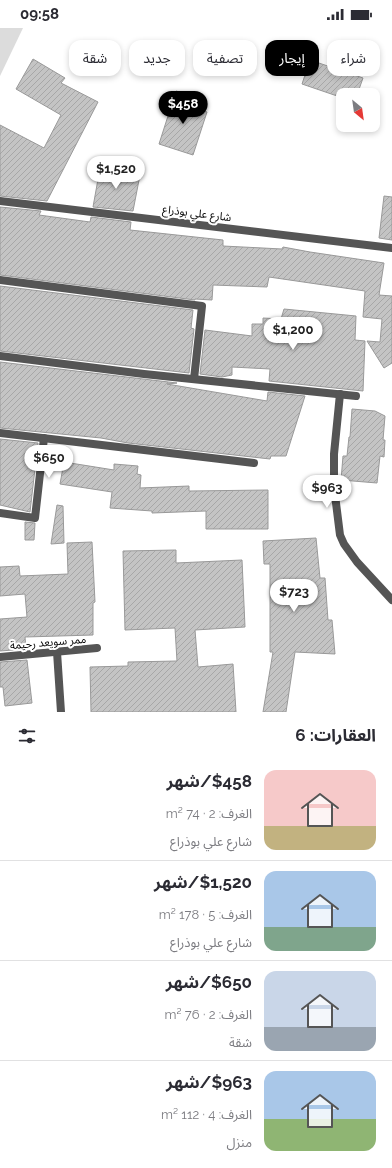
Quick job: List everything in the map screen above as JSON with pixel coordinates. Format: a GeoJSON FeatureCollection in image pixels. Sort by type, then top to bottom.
{"type":"FeatureCollection","features":[{"type":"Feature","properties":{"kind":"street","name":"شارع علي بوذراع"},"geometry":{"type":"LineString","coordinates":[[0,201],[392,248]]}},
{"type":"Feature","properties":{"kind":"street"},"geometry":{"type":"LineString","coordinates":[[0,280],[202,306],[194,379]]}},
{"type":"Feature","properties":{"kind":"street"},"geometry":{"type":"LineString","coordinates":[[0,356],[144,374],[356,396]]}},
{"type":"Feature","properties":{"kind":"street"},"geometry":{"type":"LineString","coordinates":[[340,394],[334,454],[334,487],[340,535],[348,552],[392,600]]}},
{"type":"Feature","properties":{"kind":"street"},"geometry":{"type":"LineString","coordinates":[[0,433],[254,463]]}},
{"type":"Feature","properties":{"kind":"street"},"geometry":{"type":"LineString","coordinates":[[0,513],[35,518],[44,438]]}},
{"type":"Feature","properties":{"kind":"street","name":"ممر سويعد رحيمة"},"geometry":{"type":"LineString","coordinates":[[0,657],[97,648]]}},
{"type":"Feature","properties":{"kind":"street"},"geometry":{"type":"LineString","coordinates":[[56,652],[61,712]]}},
{"type":"Feature","properties":{"kind":"shaded area"},"geometry":{"type":"Polygon","coordinates":[[[0,28],[23,28],[0,76],[0,28]]]}},
{"type":"Feature","properties":{"kind":"building"},"geometry":{"type":"Polygon","coordinates":[[[33,59],[65,78],[61,83],[98,102],[47,201],[0,196],[0,125],[44,148],[61,115],[16,89],[33,59]]]}},
{"type":"Feature","properties":{"kind":"building"},"geometry":{"type":"Polygon","coordinates":[[[319,63],[327,66],[327,76],[357,76],[363,78],[359,88],[336,88],[336,96],[302,84],[305,76],[319,76],[319,63]]]}},
{"type":"Feature","properties":{"kind":"building"},"geometry":{"type":"Polygon","coordinates":[[[176,91],[190,95],[186,106],[207,112],[193,155],[159,144],[176,91]]]}},
{"type":"Feature","properties":{"kind":"building"},"geometry":{"type":"Polygon","coordinates":[[[100,168],[140,175],[133,211],[93,207],[100,168]]]}},
{"type":"Feature","properties":{"kind":"building"},"geometry":{"type":"Polygon","coordinates":[[[384,196],[392,197],[392,240],[379,238],[384,196]]]}},
{"type":"Feature","properties":{"kind":"building"},"geometry":{"type":"Polygon","coordinates":[[[0,207],[41,211],[39,215],[90,222],[91,217],[131,222],[130,230],[223,240],[223,246],[282,249],[283,247],[384,263],[379,295],[392,296],[392,363],[384,368],[367,341],[380,342],[382,319],[363,317],[365,291],[269,277],[267,287],[213,285],[212,300],[195,300],[0,275],[0,207]]]}},
{"type":"Feature","properties":{"kind":"building"},"geometry":{"type":"Polygon","coordinates":[[[0,286],[193,310],[191,328],[194,329],[189,373],[0,351],[0,286]]]}},
{"type":"Feature","properties":{"kind":"building"},"geometry":{"type":"Polygon","coordinates":[[[284,309],[356,316],[355,340],[365,341],[363,391],[269,381],[270,369],[232,367],[232,375],[222,377],[200,374],[205,330],[252,336],[252,324],[263,324],[263,318],[281,319],[284,309]]]}},
{"type":"Feature","properties":{"kind":"building"},"geometry":{"type":"Polygon","coordinates":[[[0,362],[177,383],[167,384],[267,401],[268,392],[305,396],[286,456],[271,456],[270,459],[128,443],[101,438],[0,428],[0,362]]]}},
{"type":"Feature","properties":{"kind":"building"},"geometry":{"type":"Polygon","coordinates":[[[352,409],[375,411],[385,416],[383,440],[385,440],[384,457],[380,456],[377,483],[341,480],[343,456],[347,456],[350,437],[352,409]]]}},
{"type":"Feature","properties":{"kind":"building"},"geometry":{"type":"Polygon","coordinates":[[[0,439],[38,443],[30,512],[0,505],[0,439]]]}},
{"type":"Feature","properties":{"kind":"building"},"geometry":{"type":"Polygon","coordinates":[[[64,462],[114,470],[114,464],[138,466],[137,474],[141,475],[140,488],[189,486],[189,491],[268,490],[268,529],[206,529],[206,511],[152,513],[152,511],[110,508],[112,492],[60,484],[64,462]]]}},
{"type":"Feature","properties":{"kind":"building"},"geometry":{"type":"Polygon","coordinates":[[[57,505],[63,506],[64,543],[51,544],[57,505]]]}},
{"type":"Feature","properties":{"kind":"building"},"geometry":{"type":"Polygon","coordinates":[[[25,522],[35,523],[34,540],[25,540],[25,522]]]}},
{"type":"Feature","properties":{"kind":"building"},"geometry":{"type":"Polygon","coordinates":[[[316,538],[320,578],[325,578],[328,620],[332,620],[335,654],[295,652],[286,712],[263,712],[273,652],[270,652],[270,564],[264,564],[263,541],[316,538]]]}},
{"type":"Feature","properties":{"kind":"building"},"geometry":{"type":"Polygon","coordinates":[[[92,542],[95,602],[93,603],[93,635],[25,637],[26,649],[0,651],[0,619],[27,617],[25,594],[0,596],[0,567],[19,566],[20,576],[68,574],[67,543],[92,542]]]}},
{"type":"Feature","properties":{"kind":"building"},"geometry":{"type":"Polygon","coordinates":[[[176,550],[176,563],[242,560],[245,627],[195,630],[198,667],[233,664],[236,712],[91,712],[90,667],[128,666],[128,662],[177,661],[175,628],[125,630],[123,551],[176,550]]]}},
{"type":"Feature","properties":{"kind":"building"},"geometry":{"type":"Polygon","coordinates":[[[27,660],[32,703],[5,706],[3,687],[0,687],[0,662],[27,660]]]}}]}
